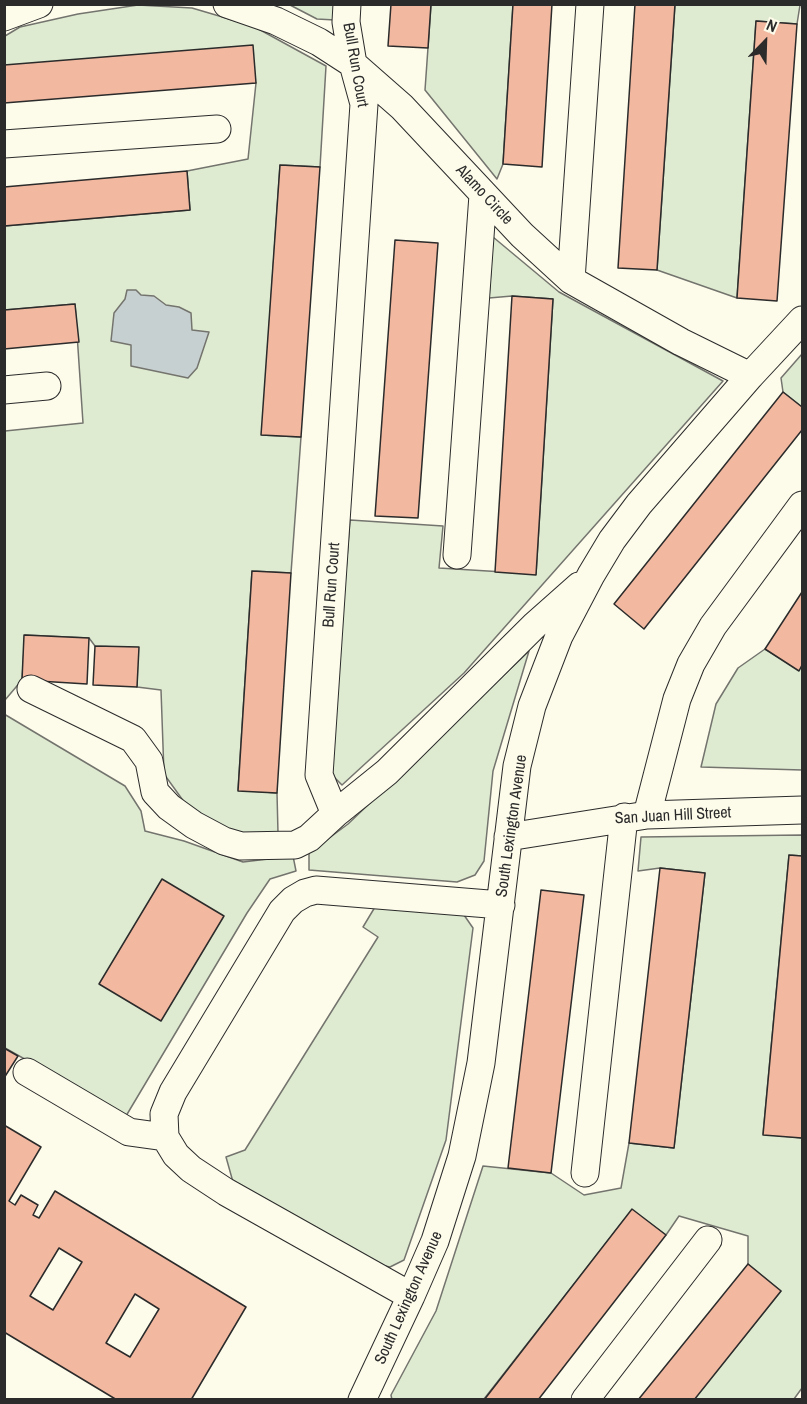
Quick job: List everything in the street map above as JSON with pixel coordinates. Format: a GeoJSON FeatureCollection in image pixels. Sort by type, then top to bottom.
{"type":"FeatureCollection","features":[{"type":"Feature","properties":{"kind":"street"},"geometry":{"type":"LineString","coordinates":[[4,17],[39,4]]}},
{"type":"Feature","properties":{"kind":"street","name":"Alamo Circle"},"geometry":{"type":"LineString","coordinates":[[227,4],[276,21],[319,42],[353,64],[402,107],[483,195],[548,261],[571,280],[681,342],[750,376]]}},
{"type":"Feature","properties":{"kind":"street","name":"Bull Run Court"},"geometry":{"type":"LineString","coordinates":[[335,814],[319,775],[364,104],[353,64],[346,22],[347,4]]}},
{"type":"Feature","properties":{"kind":"street"},"geometry":{"type":"LineString","coordinates":[[571,280],[590,4]]}},
{"type":"Feature","properties":{"kind":"street"},"geometry":{"type":"LineString","coordinates":[[4,144],[218,129]]}},
{"type":"Feature","properties":{"kind":"street"},"geometry":{"type":"LineString","coordinates":[[458,555],[483,195]]}},
{"type":"Feature","properties":{"kind":"street","name":"South Lexington Avenue"},"geometry":{"type":"LineString","coordinates":[[362,1400],[435,1241],[462,1156],[482,1063],[517,766],[532,706],[559,636],[612,540],[639,504],[802,320]]}},
{"type":"Feature","properties":{"kind":"street"},"geometry":{"type":"LineString","coordinates":[[4,390],[47,386]]}},
{"type":"Feature","properties":{"kind":"street"},"geometry":{"type":"LineString","coordinates":[[585,1173],[635,816],[691,664],[714,626],[802,505]]}},
{"type":"Feature","properties":{"kind":"street"},"geometry":{"type":"LineString","coordinates":[[31,689],[133,739],[149,761],[155,792],[169,807],[194,825],[224,841],[241,846],[295,845],[309,838],[387,772],[535,625],[591,575]]}},
{"type":"Feature","properties":{"kind":"street","name":"San Juan Hill Street"},"geometry":{"type":"LineString","coordinates":[[508,837],[635,816],[802,810]]}},
{"type":"Feature","properties":{"kind":"street"},"geometry":{"type":"LineString","coordinates":[[411,1296],[191,1170],[176,1155],[165,1137],[164,1114],[173,1092],[282,911],[293,900],[316,890],[501,905]]}},
{"type":"Feature","properties":{"kind":"street"},"geometry":{"type":"LineString","coordinates":[[27,1072],[129,1131],[165,1137]]}},
{"type":"Feature","properties":{"kind":"street"},"geometry":{"type":"LineString","coordinates":[[585,1400],[708,1240]]}},
{"type":"Feature","properties":{"kind":"green space"},"geometry":{"type":"Polygon","coordinates":[[[138,5],[192,8],[253,26],[326,66],[320,167],[280,165],[262,435],[301,437],[291,573],[252,571],[238,790],[277,793],[278,833],[234,834],[187,806],[164,774],[161,690],[137,687],[138,648],[95,646],[89,638],[25,635],[22,680],[5,700],[5,431],[83,423],[75,304],[5,310],[5,226],[190,210],[187,171],[248,159],[256,83],[5,65],[5,36],[20,27],[78,14],[138,5]]]}},
{"type":"Feature","properties":{"kind":"green space"},"geometry":{"type":"Polygon","coordinates":[[[290,5],[335,5],[335,20],[317,19],[290,5]]]}},
{"type":"Feature","properties":{"kind":"green space"},"geometry":{"type":"Polygon","coordinates":[[[431,5],[513,5],[503,164],[497,179],[425,90],[431,5]]]}},
{"type":"Feature","properties":{"kind":"green space"},"geometry":{"type":"Polygon","coordinates":[[[675,5],[800,5],[797,24],[756,21],[737,298],[657,270],[675,5]]]}},
{"type":"Feature","properties":{"kind":"green space"},"geometry":{"type":"Polygon","coordinates":[[[493,237],[559,292],[723,381],[464,673],[342,785],[330,773],[350,520],[443,526],[439,568],[536,574],[553,299],[512,296],[489,298],[493,237]]]}},
{"type":"Feature","properties":{"kind":"green space"},"geometry":{"type":"Polygon","coordinates":[[[802,354],[802,407],[783,392],[781,378],[802,354]]]}},
{"type":"Feature","properties":{"kind":"green space"},"geometry":{"type":"Polygon","coordinates":[[[765,649],[799,670],[802,665],[802,770],[701,767],[716,704],[738,668],[765,649]]]}},
{"type":"Feature","properties":{"kind":"green space"},"geometry":{"type":"Polygon","coordinates":[[[529,651],[493,771],[484,861],[475,875],[457,882],[309,870],[309,853],[348,824],[529,651]]]}},
{"type":"Feature","properties":{"kind":"green space"},"geometry":{"type":"Polygon","coordinates":[[[4,714],[125,786],[141,811],[145,831],[184,841],[243,862],[293,856],[296,871],[270,879],[247,913],[126,1116],[5,1048],[4,714]]]}},
{"type":"Feature","properties":{"kind":"green space"},"geometry":{"type":"Polygon","coordinates":[[[802,835],[802,856],[789,855],[763,1134],[802,1138],[802,1388],[794,1399],[694,1399],[781,1291],[748,1264],[748,1236],[679,1216],[666,1235],[632,1210],[484,1399],[392,1400],[391,1395],[436,1311],[483,1166],[551,1173],[584,1195],[621,1188],[629,1143],[674,1148],[705,873],[660,868],[638,871],[641,837],[802,835]]]}},
{"type":"Feature","properties":{"kind":"green space"},"geometry":{"type":"Polygon","coordinates":[[[375,907],[464,915],[473,928],[446,1140],[404,1260],[390,1267],[371,1263],[233,1182],[226,1157],[245,1150],[378,937],[363,927],[375,907]]]}},
{"type":"Feature","properties":{"kind":"shaded area"},"geometry":{"type":"Polygon","coordinates":[[[127,290],[136,290],[141,295],[154,296],[166,305],[179,307],[191,313],[192,330],[209,332],[197,368],[188,378],[131,366],[131,345],[111,341],[114,313],[125,299],[127,290]]]}},
{"type":"Feature","properties":{"kind":"building"},"geometry":{"type":"Polygon","coordinates":[[[391,4],[431,4],[428,48],[388,46],[391,4]]]}},
{"type":"Feature","properties":{"kind":"building"},"geometry":{"type":"Polygon","coordinates":[[[513,4],[552,4],[542,167],[503,164],[513,4]]]}},
{"type":"Feature","properties":{"kind":"building"},"geometry":{"type":"Polygon","coordinates":[[[635,4],[675,4],[657,270],[618,268],[635,4]]]}},
{"type":"Feature","properties":{"kind":"building"},"geometry":{"type":"Polygon","coordinates":[[[756,21],[797,24],[777,301],[737,298],[756,21]]]}},
{"type":"Feature","properties":{"kind":"building"},"geometry":{"type":"Polygon","coordinates":[[[253,45],[256,83],[4,103],[4,65],[253,45]]]}},
{"type":"Feature","properties":{"kind":"building"},"geometry":{"type":"Polygon","coordinates":[[[280,165],[320,167],[301,437],[261,435],[280,165]]]}},
{"type":"Feature","properties":{"kind":"building"},"geometry":{"type":"Polygon","coordinates":[[[187,171],[190,210],[4,226],[4,187],[187,171]]]}},
{"type":"Feature","properties":{"kind":"building"},"geometry":{"type":"Polygon","coordinates":[[[395,240],[438,243],[418,518],[375,516],[395,240]]]}},
{"type":"Feature","properties":{"kind":"building"},"geometry":{"type":"Polygon","coordinates":[[[512,296],[553,299],[536,575],[495,572],[512,296]]]}},
{"type":"Feature","properties":{"kind":"building"},"geometry":{"type":"Polygon","coordinates":[[[75,304],[79,342],[4,349],[4,310],[75,304]]]}},
{"type":"Feature","properties":{"kind":"building"},"geometry":{"type":"Polygon","coordinates":[[[783,392],[802,407],[802,430],[644,629],[614,604],[783,392]]]}},
{"type":"Feature","properties":{"kind":"building"},"geometry":{"type":"Polygon","coordinates":[[[252,571],[291,573],[277,793],[238,791],[252,571]]]}},
{"type":"Feature","properties":{"kind":"building"},"geometry":{"type":"Polygon","coordinates":[[[802,592],[802,665],[799,671],[765,649],[802,592]]]}},
{"type":"Feature","properties":{"kind":"building"},"geometry":{"type":"Polygon","coordinates":[[[24,635],[89,638],[87,684],[22,680],[24,635]]]}},
{"type":"Feature","properties":{"kind":"building"},"geometry":{"type":"Polygon","coordinates":[[[95,646],[139,647],[137,687],[93,685],[95,646]]]}},
{"type":"Feature","properties":{"kind":"building"},"geometry":{"type":"Polygon","coordinates":[[[789,855],[802,856],[802,1138],[763,1135],[789,855]]]}},
{"type":"Feature","properties":{"kind":"building"},"geometry":{"type":"Polygon","coordinates":[[[660,868],[705,873],[674,1148],[629,1143],[660,868]]]}},
{"type":"Feature","properties":{"kind":"building"},"geometry":{"type":"Polygon","coordinates":[[[162,879],[224,916],[161,1021],[99,984],[162,879]]]}},
{"type":"Feature","properties":{"kind":"building"},"geometry":{"type":"Polygon","coordinates":[[[541,890],[584,895],[551,1173],[508,1168],[541,890]]]}},
{"type":"Feature","properties":{"kind":"building"},"geometry":{"type":"Polygon","coordinates":[[[4,1048],[18,1056],[4,1078],[4,1048]]]}},
{"type":"Feature","properties":{"kind":"building"},"geometry":{"type":"Polygon","coordinates":[[[4,1125],[41,1147],[9,1201],[15,1205],[21,1195],[38,1205],[33,1215],[39,1218],[55,1191],[246,1307],[191,1400],[117,1400],[4,1332],[4,1125]],[[59,1248],[30,1296],[53,1310],[82,1262],[59,1248]],[[135,1294],[106,1343],[130,1357],[159,1309],[135,1294]]]}},
{"type":"Feature","properties":{"kind":"building"},"geometry":{"type":"Polygon","coordinates":[[[632,1209],[666,1235],[538,1400],[484,1400],[632,1209]]]}},
{"type":"Feature","properties":{"kind":"building"},"geometry":{"type":"Polygon","coordinates":[[[748,1264],[781,1291],[694,1400],[638,1400],[748,1264]]]}}]}
